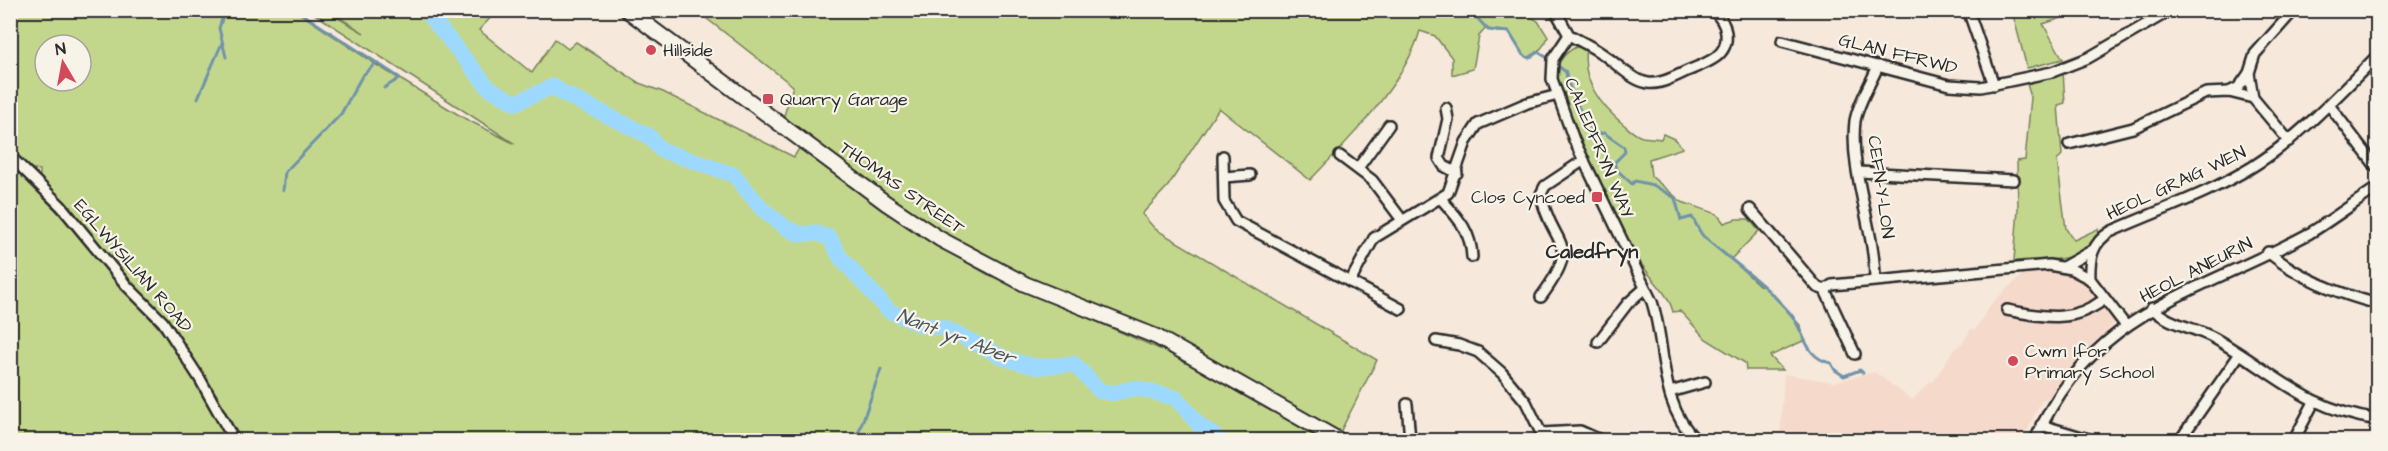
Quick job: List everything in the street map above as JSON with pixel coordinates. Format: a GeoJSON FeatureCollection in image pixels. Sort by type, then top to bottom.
{"type":"FeatureCollection","features":[{"type":"Feature","properties":{"kind":"main road","name":"THOMAS STREET"},"geometry":{"type":"LineString","coordinates":[[627,10],[886,203],[940,239],[1026,284],[1156,337],[1339,441]]}},
{"type":"Feature","properties":{"kind":"street"},"geometry":{"type":"LineString","coordinates":[[1555,10],[1569,35],[1603,54],[1630,75],[1648,83],[1669,79],[1722,52],[1727,38],[1726,28],[1720,16],[1712,10]]}},
{"type":"Feature","properties":{"kind":"street"},"geometry":{"type":"LineString","coordinates":[[1968,10],[1994,85]]}},
{"type":"Feature","properties":{"kind":"street","name":"GLAN FFRWD"},"geometry":{"type":"LineString","coordinates":[[1782,41],[1949,85],[1971,88],[2052,72],[2088,58],[2171,10]]}},
{"type":"Feature","properties":{"kind":"street"},"geometry":{"type":"LineString","coordinates":[[2229,92],[2239,87],[2248,73],[2255,54],[2294,10]]}},
{"type":"Feature","properties":{"kind":"street","name":"CALEDFRYN WAY"},"geometry":{"type":"LineString","coordinates":[[1569,35],[1551,63],[1551,73],[1584,160],[1656,314],[1661,358],[1670,392],[1685,428],[1696,441]]}},
{"type":"Feature","properties":{"kind":"street","name":"HEOL GRAIG WEN"},"geometry":{"type":"LineString","coordinates":[[2063,267],[2093,250],[2110,232],[2250,168],[2289,141],[2329,105],[2378,54]]}},
{"type":"Feature","properties":{"kind":"street","name":"CEFN-Y-LON"},"geometry":{"type":"LineString","coordinates":[[1875,280],[1874,256],[1858,172],[1855,120],[1878,66]]}},
{"type":"Feature","properties":{"kind":"street"},"geometry":{"type":"LineString","coordinates":[[2248,73],[2253,98],[2289,141]]}},
{"type":"Feature","properties":{"kind":"street"},"geometry":{"type":"LineString","coordinates":[[2069,144],[2133,128],[2206,93],[2229,92],[2253,98]]}},
{"type":"Feature","properties":{"kind":"street"},"geometry":{"type":"LineString","coordinates":[[1350,282],[1374,237],[1441,199],[1452,186],[1466,142],[1478,124],[1527,103],[1558,95]]}},
{"type":"Feature","properties":{"kind":"street"},"geometry":{"type":"LineString","coordinates":[[2329,105],[2378,169]]}},
{"type":"Feature","properties":{"kind":"street"},"geometry":{"type":"LineString","coordinates":[[1446,108],[1448,119],[1438,158],[1444,166],[1457,173]]}},
{"type":"Feature","properties":{"kind":"street"},"geometry":{"type":"LineString","coordinates":[[1358,168],[1389,125]]}},
{"type":"Feature","properties":{"kind":"street","name":"EGLWYSILIAN ROAD"},"geometry":{"type":"LineString","coordinates":[[10,156],[60,206],[127,286],[168,328],[217,406],[234,441]]}},
{"type":"Feature","properties":{"kind":"street"},"geometry":{"type":"LineString","coordinates":[[1223,156],[1224,201],[1236,221],[1401,309]]}},
{"type":"Feature","properties":{"kind":"street"},"geometry":{"type":"LineString","coordinates":[[1340,156],[1358,168],[1377,186],[1402,220]]}},
{"type":"Feature","properties":{"kind":"street"},"geometry":{"type":"LineString","coordinates":[[1553,299],[1543,295],[1562,266],[1564,250],[1541,194],[1545,186],[1584,160]]}},
{"type":"Feature","properties":{"kind":"street"},"geometry":{"type":"LineString","coordinates":[[1858,172],[2014,180]]}},
{"type":"Feature","properties":{"kind":"street"},"geometry":{"type":"LineString","coordinates":[[1224,177],[1250,175]]}},
{"type":"Feature","properties":{"kind":"street","name":"HEOL ANEURIN"},"geometry":{"type":"LineString","coordinates":[[2035,441],[2041,425],[2074,375],[2126,326],[2152,308],[2310,233],[2378,187]]}},
{"type":"Feature","properties":{"kind":"street"},"geometry":{"type":"LineString","coordinates":[[1441,199],[1467,229],[1472,241],[1472,256]]}},
{"type":"Feature","properties":{"kind":"street"},"geometry":{"type":"LineString","coordinates":[[1750,209],[1817,287],[1825,290],[1855,354]]}},
{"type":"Feature","properties":{"kind":"street"},"geometry":{"type":"LineString","coordinates":[[2090,279],[2093,250]]}},
{"type":"Feature","properties":{"kind":"street"},"geometry":{"type":"LineString","coordinates":[[2268,252],[2305,276],[2350,297],[2378,304]]}},
{"type":"Feature","properties":{"kind":"street"},"geometry":{"type":"LineString","coordinates":[[1825,290],[1832,285],[1875,280],[2049,265],[2063,267],[2090,279],[2126,326]]}},
{"type":"Feature","properties":{"kind":"street"},"geometry":{"type":"LineString","coordinates":[[1598,342],[1628,303],[1645,288]]}},
{"type":"Feature","properties":{"kind":"street"},"geometry":{"type":"LineString","coordinates":[[2007,310],[2060,318],[2089,310],[2105,299]]}},
{"type":"Feature","properties":{"kind":"street"},"geometry":{"type":"LineString","coordinates":[[2152,308],[2160,316],[2204,333],[2239,354],[2287,388],[2314,402],[2344,415],[2378,420]]}},
{"type":"Feature","properties":{"kind":"street"},"geometry":{"type":"LineString","coordinates":[[1436,341],[1459,345],[1478,352],[1503,373],[1526,402],[1539,437],[1580,430],[1600,441]]}},
{"type":"Feature","properties":{"kind":"street"},"geometry":{"type":"LineString","coordinates":[[2181,441],[2239,354]]}},
{"type":"Feature","properties":{"kind":"street"},"geometry":{"type":"LineString","coordinates":[[1670,392],[1705,382]]}},
{"type":"Feature","properties":{"kind":"street"},"geometry":{"type":"LineString","coordinates":[[2294,441],[2314,402]]}},
{"type":"Feature","properties":{"kind":"street"},"geometry":{"type":"LineString","coordinates":[[1407,404],[1410,441]]}},
{"type":"Feature","properties":{"kind":"street"},"geometry":{"type":"LineString","coordinates":[[2041,425],[2092,441]]}},
{"type":"Feature","properties":{"kind":"shaded area","name":"Cwm Ifor Primary School"},"geometry":{"type":"Polygon","coordinates":[[[2059,271],[2079,278],[2089,286],[2114,319],[2114,324],[2072,368],[2052,395],[2041,401],[2023,440],[1780,440],[1784,374],[1834,382],[1875,372],[1912,400],[1931,381],[1933,382],[1952,352],[1964,341],[1971,329],[1975,330],[1990,305],[2024,273],[2059,271]]]}},
{"type":"Feature","properties":{"kind":"green space"},"geometry":{"type":"Polygon","coordinates":[[[1520,10],[1538,21],[1548,37],[1543,46],[1529,58],[1523,55],[1509,32],[1497,32],[1486,28],[1479,36],[1473,69],[1452,75],[1452,58],[1435,36],[1420,31],[1413,51],[1389,91],[1358,129],[1310,180],[1219,108],[1168,186],[1142,214],[1155,229],[1377,360],[1336,440],[1202,370],[1322,440],[239,440],[220,400],[175,329],[112,262],[113,257],[104,251],[33,174],[40,175],[40,170],[28,168],[11,152],[10,11],[296,11],[375,64],[464,118],[515,144],[310,11],[326,11],[364,33],[329,11],[497,11],[479,30],[532,73],[555,39],[568,49],[576,42],[639,83],[663,92],[794,157],[800,147],[779,132],[793,86],[697,11],[1520,10]],[[804,150],[914,231],[987,274],[1178,357],[1131,331],[1023,288],[804,150]]]}},
{"type":"Feature","properties":{"kind":"green space"},"geometry":{"type":"Polygon","coordinates":[[[2012,10],[2083,11],[2043,24],[2063,59],[2027,68],[2012,10]]]}},
{"type":"Feature","properties":{"kind":"green space"},"geometry":{"type":"Polygon","coordinates":[[[1576,47],[1586,48],[1586,70],[1589,81],[1600,100],[1615,117],[1639,136],[1661,139],[1663,134],[1674,139],[1683,148],[1649,159],[1651,176],[1682,202],[1717,214],[1724,223],[1736,219],[1749,219],[1759,231],[1731,259],[1759,285],[1765,287],[1800,325],[1803,341],[1770,356],[1783,370],[1746,370],[1745,363],[1706,339],[1680,311],[1673,312],[1663,291],[1642,266],[1599,184],[1559,84],[1557,71],[1559,63],[1576,47]]]}},
{"type":"Feature","properties":{"kind":"green space"},"geometry":{"type":"Polygon","coordinates":[[[2063,72],[2065,103],[2058,105],[2062,155],[2057,160],[2066,229],[2074,240],[2098,229],[2098,235],[2070,257],[2014,261],[2018,209],[2017,161],[2025,160],[2031,97],[2026,81],[2063,72]]]}},
{"type":"Feature","properties":{"kind":"green space"},"geometry":{"type":"Polygon","coordinates":[[[10,163],[76,231],[174,346],[208,398],[228,440],[11,440],[10,163]]]}},
{"type":"Feature","properties":{"kind":"waterway"},"geometry":{"type":"LineString","coordinates":[[225,10],[219,28],[226,57]]}},
{"type":"Feature","properties":{"kind":"waterway"},"geometry":{"type":"LineString","coordinates":[[296,10],[400,78],[384,88]]}},
{"type":"Feature","properties":{"kind":"waterway","name":"Nant yr Aber"},"geometry":{"type":"LineString","coordinates":[[425,10],[488,87],[515,103],[554,86],[560,92],[649,136],[661,150],[734,175],[763,210],[788,229],[800,234],[816,233],[830,238],[840,257],[889,311],[921,325],[944,328],[1007,359],[1036,367],[1074,364],[1100,391],[1114,393],[1135,388],[1176,398],[1199,425],[1220,440]]}},
{"type":"Feature","properties":{"kind":"waterway"},"geometry":{"type":"LineString","coordinates":[[1470,10],[1488,30],[1509,32],[1523,55],[1529,58],[1538,52],[1546,57]]}},
{"type":"Feature","properties":{"kind":"waterway"},"geometry":{"type":"LineString","coordinates":[[198,98],[222,43]]}},
{"type":"Feature","properties":{"kind":"waterway"},"geometry":{"type":"LineString","coordinates":[[283,191],[285,172],[341,114],[362,76],[375,64]]}},
{"type":"Feature","properties":{"kind":"waterway"},"geometry":{"type":"LineString","coordinates":[[1558,66],[1566,72],[1573,96],[1592,130],[1596,134],[1604,133],[1624,147],[1625,152],[1614,163],[1617,170],[1632,184],[1635,181],[1653,185],[1675,198],[1681,220],[1692,217],[1704,237],[1780,302],[1795,320],[1815,356],[1831,363],[1835,370],[1844,376],[1860,370],[1863,373]]}},
{"type":"Feature","properties":{"kind":"waterway"},"geometry":{"type":"LineString","coordinates":[[856,440],[881,369]]}},
{"type":"Feature","properties":{"kind":"place","name":"Hillside"},"geometry":{"type":"Point","coordinates":[651,50]}},
{"type":"Feature","properties":{"kind":"place","name":"Quarry Garage"},"geometry":{"type":"Point","coordinates":[768,99]}},
{"type":"Feature","properties":{"kind":"place","name":"Clos Cyncoed"},"geometry":{"type":"Point","coordinates":[1597,197]}},
{"type":"Feature","properties":{"kind":"place","name":"Cwm Ifor Primary School"},"geometry":{"type":"Point","coordinates":[2013,361]}},
{"type":"Feature","properties":{"kind":"district","name":"Caledfryn"},"geometry":{"type":"Point","coordinates":[1592,252]}}]}
